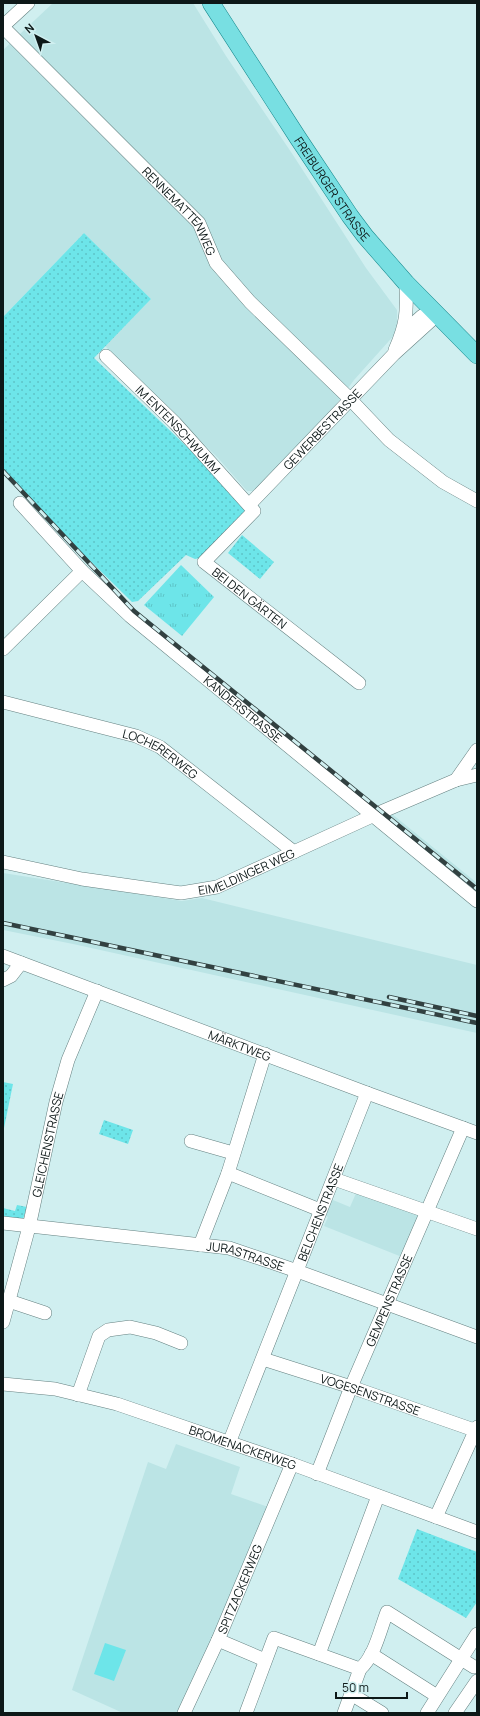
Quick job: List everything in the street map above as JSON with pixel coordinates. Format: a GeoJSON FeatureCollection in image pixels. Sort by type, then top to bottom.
{"type":"FeatureCollection","features":[{"type":"Feature","properties":{"kind":"main road","name":"FREIBURGER STRASSE"},"geometry":{"type":"LineString","coordinates":[[211,3],[350,216],[378,252],[406,283],[477,355]]}},
{"type":"Feature","properties":{"kind":"street"},"geometry":{"type":"LineString","coordinates":[[3,27],[28,3]]}},
{"type":"Feature","properties":{"kind":"street","name":"RENNEMATTENWEG"},"geometry":{"type":"LineString","coordinates":[[3,27],[199,223],[216,263],[250,302],[350,399],[389,440],[443,482],[477,501]]}},
{"type":"Feature","properties":{"kind":"street","name":"GEWERBESTRASSE"},"geometry":{"type":"LineString","coordinates":[[394,354],[404,332],[407,312],[406,283]]}},
{"type":"Feature","properties":{"kind":"street","name":"GEWERBESTRASSE"},"geometry":{"type":"LineString","coordinates":[[404,332],[422,316],[438,315]]}},
{"type":"Feature","properties":{"kind":"street","name":"GEWERBESTRASSE"},"geometry":{"type":"LineString","coordinates":[[250,504],[394,354],[438,315]]}},
{"type":"Feature","properties":{"kind":"street","name":"IM ENTENSCHWUMM"},"geometry":{"type":"LineString","coordinates":[[106,356],[175,423],[250,504]]}},
{"type":"Feature","properties":{"kind":"street","name":"KANDERSTRASSE"},"geometry":{"type":"LineString","coordinates":[[20,504],[82,571],[130,616],[477,901]]}},
{"type":"Feature","properties":{"kind":"street","name":"BEI DEN GÄRTEN"},"geometry":{"type":"LineString","coordinates":[[250,504],[254,511],[204,562],[360,683]]}},
{"type":"Feature","properties":{"kind":"street"},"geometry":{"type":"LineString","coordinates":[[3,649],[82,571]]}},
{"type":"Feature","properties":{"kind":"street","name":"LOCHERERWEG"},"geometry":{"type":"LineString","coordinates":[[3,702],[136,736],[160,747],[294,852]]}},
{"type":"Feature","properties":{"kind":"street"},"geometry":{"type":"LineString","coordinates":[[456,780],[477,750]]}},
{"type":"Feature","properties":{"kind":"street","name":"EIMELDINGER WEG"},"geometry":{"type":"LineString","coordinates":[[3,862],[82,879],[181,893],[217,887],[374,815],[456,780],[477,775]]}},
{"type":"Feature","properties":{"kind":"street","name":"MÄRKTWEG"},"geometry":{"type":"LineString","coordinates":[[3,956],[477,1133]]}},
{"type":"Feature","properties":{"kind":"street"},"geometry":{"type":"LineString","coordinates":[[3,980],[11,976],[21,963]]}},
{"type":"Feature","properties":{"kind":"street","name":"GLEICHENSTRASSE"},"geometry":{"type":"LineString","coordinates":[[3,1322],[29,1227],[56,1102],[68,1060],[97,991]]}},
{"type":"Feature","properties":{"kind":"street"},"geometry":{"type":"LineString","coordinates":[[200,1245],[228,1173],[265,1054]]}},
{"type":"Feature","properties":{"kind":"street","name":"BELCHENSTRASSE"},"geometry":{"type":"LineString","coordinates":[[229,1443],[367,1093]]}},
{"type":"Feature","properties":{"kind":"street","name":"GEMPENSTRASSE"},"geometry":{"type":"LineString","coordinates":[[317,1474],[351,1387],[388,1305],[463,1128]]}},
{"type":"Feature","properties":{"kind":"street"},"geometry":{"type":"LineString","coordinates":[[191,1141],[233,1153]]}},
{"type":"Feature","properties":{"kind":"street"},"geometry":{"type":"LineString","coordinates":[[228,1173],[320,1210]]}},
{"type":"Feature","properties":{"kind":"street"},"geometry":{"type":"LineString","coordinates":[[334,1179],[427,1210],[477,1229]]}},
{"type":"Feature","properties":{"kind":"street","name":"JURASTRASSE"},"geometry":{"type":"LineString","coordinates":[[3,1223],[229,1248],[297,1271],[477,1337]]}},
{"type":"Feature","properties":{"kind":"street"},"geometry":{"type":"LineString","coordinates":[[9,1301],[45,1313]]}},
{"type":"Feature","properties":{"kind":"street"},"geometry":{"type":"LineString","coordinates":[[78,1395],[99,1336],[108,1330],[130,1327],[156,1333],[182,1343]]}},
{"type":"Feature","properties":{"kind":"street","name":"VOGESENSTRASSE"},"geometry":{"type":"LineString","coordinates":[[263,1359],[476,1429]]}},
{"type":"Feature","properties":{"kind":"street","name":"BROMENACKERWEG"},"geometry":{"type":"LineString","coordinates":[[3,1384],[55,1389],[117,1404],[292,1464],[477,1532]]}},
{"type":"Feature","properties":{"kind":"street"},"geometry":{"type":"LineString","coordinates":[[436,1517],[476,1429]]}},
{"type":"Feature","properties":{"kind":"street","name":"SPITZACKERWEG"},"geometry":{"type":"LineString","coordinates":[[184,1713],[218,1640],[292,1464]]}},
{"type":"Feature","properties":{"kind":"street"},"geometry":{"type":"LineString","coordinates":[[319,1654],[378,1496]]}},
{"type":"Feature","properties":{"kind":"street"},"geometry":{"type":"LineString","coordinates":[[347,1712],[351,1694],[360,1670],[367,1664],[387,1612],[474,1668]]}},
{"type":"Feature","properties":{"kind":"street"},"geometry":{"type":"LineString","coordinates":[[427,1713],[477,1634]]}},
{"type":"Feature","properties":{"kind":"street"},"geometry":{"type":"LineString","coordinates":[[246,1713],[274,1638],[360,1670]]}},
{"type":"Feature","properties":{"kind":"street"},"geometry":{"type":"LineString","coordinates":[[218,1640],[265,1660]]}},
{"type":"Feature","properties":{"kind":"street"},"geometry":{"type":"LineString","coordinates":[[371,1654],[437,1696]]}},
{"type":"Feature","properties":{"kind":"street"},"geometry":{"type":"LineString","coordinates":[[455,1713],[477,1681]]}},
{"type":"Feature","properties":{"kind":"street"},"geometry":{"type":"LineString","coordinates":[[351,1694],[382,1713]]}},
{"type":"Feature","properties":{"kind":"shaded area"},"geometry":{"type":"Polygon","coordinates":[[[53,3],[193,3],[226,56],[293,155],[366,268],[397,310],[397,332],[354,380],[334,407],[256,491],[247,491],[218,458],[105,346],[151,299],[84,233],[3,317],[3,50],[53,3]]]}},
{"type":"Feature","properties":{"kind":"shaded area"},"geometry":{"type":"Polygon","coordinates":[[[392,814],[477,883],[477,896],[383,818],[392,814]]]}},
{"type":"Feature","properties":{"kind":"shaded area"},"geometry":{"type":"Polygon","coordinates":[[[3,873],[182,901],[202,898],[477,965],[477,1033],[3,930],[3,873]]]}},
{"type":"Feature","properties":{"kind":"shaded area"},"geometry":{"type":"Polygon","coordinates":[[[357,1191],[419,1216],[402,1257],[324,1226],[328,1217],[322,1214],[328,1198],[350,1207],[357,1191]]]}},
{"type":"Feature","properties":{"kind":"shaded area"},"geometry":{"type":"Polygon","coordinates":[[[176,1444],[240,1467],[231,1494],[271,1508],[181,1713],[123,1713],[72,1690],[148,1462],[166,1469],[176,1444]]]}},
{"type":"Feature","properties":{"kind":"green space"},"geometry":{"type":"Polygon","coordinates":[[[84,233],[151,299],[94,358],[228,486],[247,511],[200,558],[195,559],[186,555],[138,601],[132,602],[70,541],[3,469],[3,317],[84,233]]]}},
{"type":"Feature","properties":{"kind":"green space"},"geometry":{"type":"Polygon","coordinates":[[[242,535],[274,562],[260,579],[228,553],[242,535]]]}},
{"type":"Feature","properties":{"kind":"green space"},"geometry":{"type":"Polygon","coordinates":[[[181,565],[214,597],[182,636],[144,605],[181,565]]]}},
{"type":"Feature","properties":{"kind":"green space"},"geometry":{"type":"Polygon","coordinates":[[[3,1082],[13,1084],[3,1133],[3,1082]]]}},
{"type":"Feature","properties":{"kind":"green space"},"geometry":{"type":"Polygon","coordinates":[[[104,1120],[133,1130],[128,1144],[99,1134],[104,1120]]]}},
{"type":"Feature","properties":{"kind":"green space"},"geometry":{"type":"Polygon","coordinates":[[[17,1205],[27,1207],[23,1219],[3,1217],[3,1208],[15,1211],[17,1205]]]}},
{"type":"Feature","properties":{"kind":"green space"},"geometry":{"type":"Polygon","coordinates":[[[417,1529],[477,1552],[477,1602],[466,1618],[398,1579],[417,1529]]]}},
{"type":"Feature","properties":{"kind":"green space"},"geometry":{"type":"Polygon","coordinates":[[[105,1643],[126,1650],[114,1681],[94,1674],[105,1643]]]}},
{"type":"Feature","properties":{"kind":"railway"},"geometry":{"type":"LineString","coordinates":[[3,471],[134,611],[477,889]]}},
{"type":"Feature","properties":{"kind":"railway"},"geometry":{"type":"LineString","coordinates":[[3,923],[477,1023]]}},
{"type":"Feature","properties":{"kind":"railway"},"geometry":{"type":"LineString","coordinates":[[389,997],[477,1016]]}}]}
